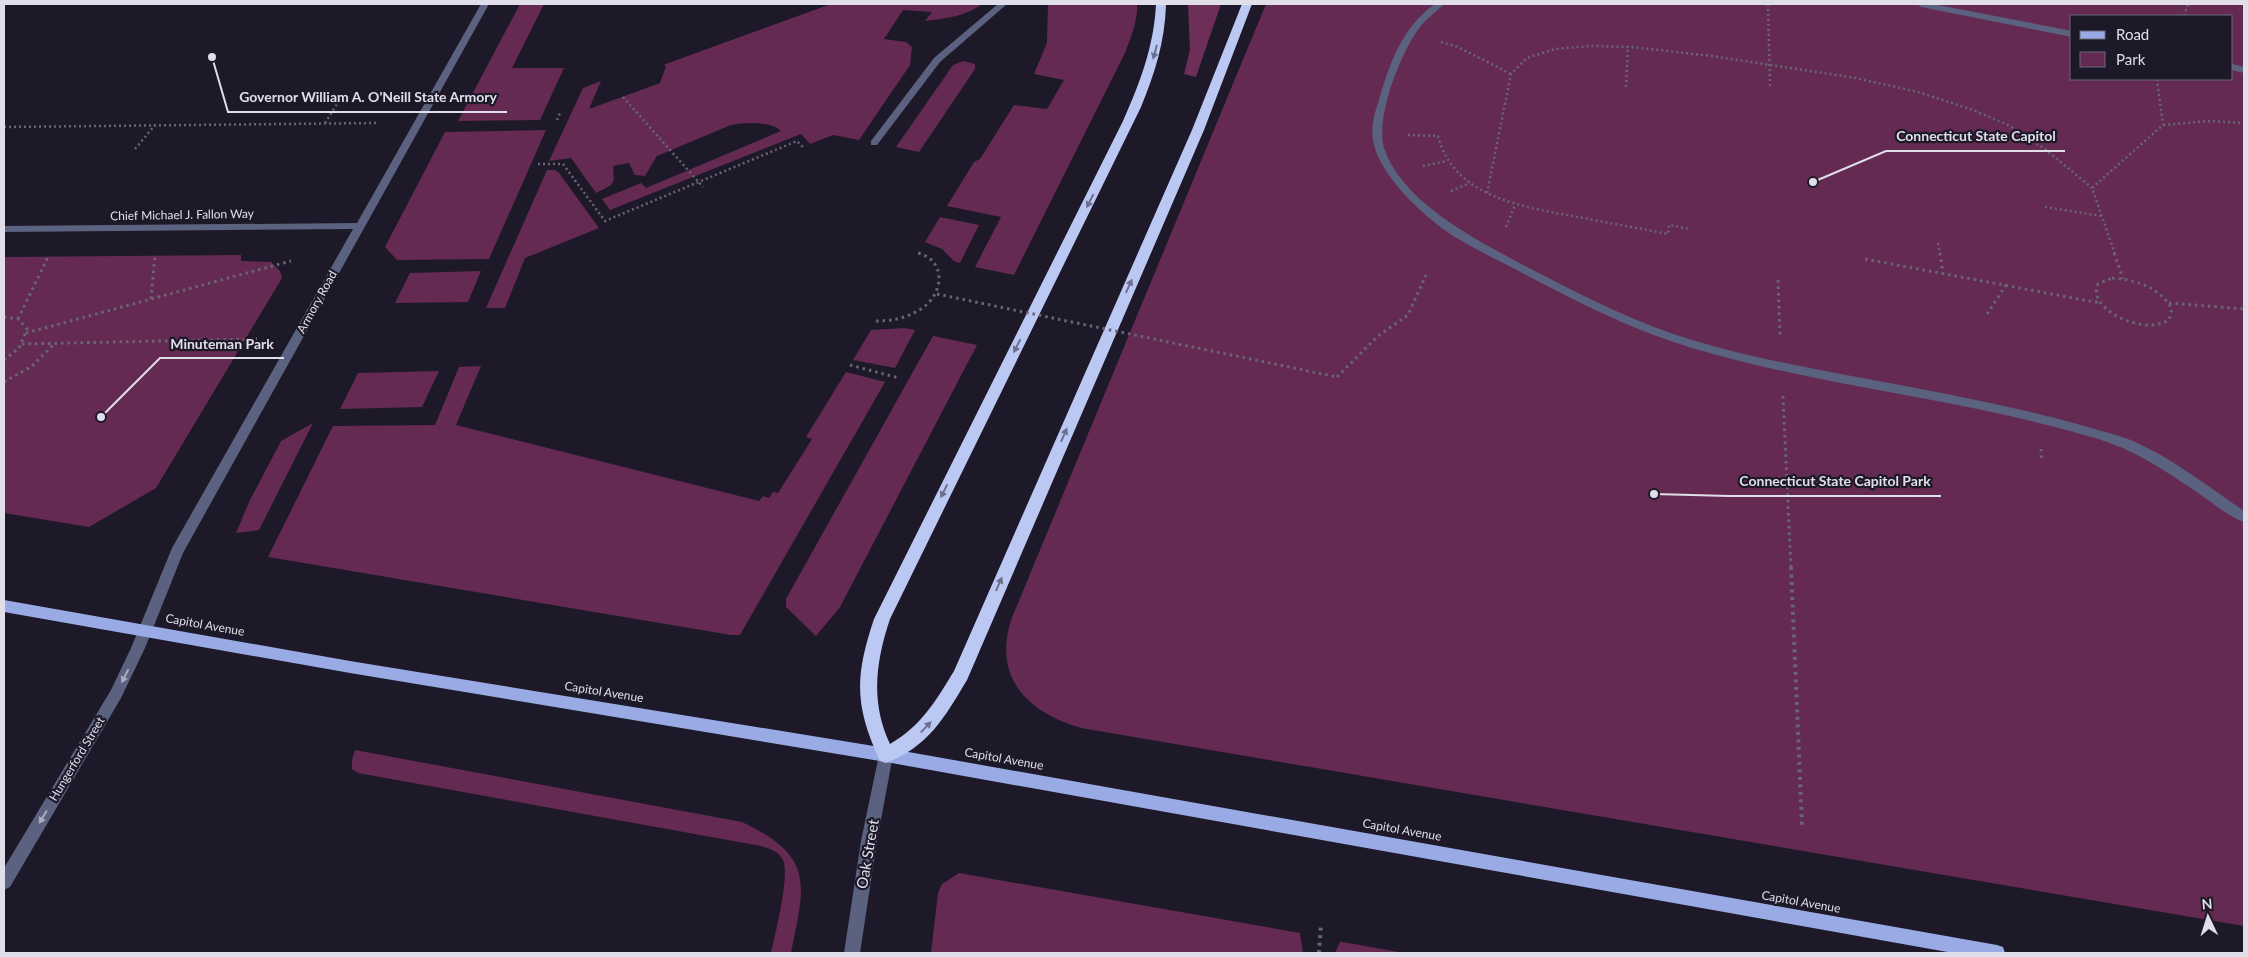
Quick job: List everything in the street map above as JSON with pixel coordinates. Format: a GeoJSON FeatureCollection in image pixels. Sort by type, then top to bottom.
{"type":"FeatureCollection","features":[{"type":"Feature","properties":{"kind":"highway"},"geometry":{"type":"LineString","coordinates":[[1161,4],[1158,38],[1153,60],[1129,121],[882,619],[871,654],[866,696],[872,726],[886,755],[912,740],[938,715],[961,675],[1198,130],[1247,4]]}},
{"type":"Feature","properties":{"kind":"main road","name":"Capitol Avenue"},"geometry":{"type":"LineString","coordinates":[[4,606],[144,632],[886,755],[1997,953]]}},
{"type":"Feature","properties":{"kind":"street","name":"Armory Road"},"geometry":{"type":"LineString","coordinates":[[144,632],[182,544],[485,4]]}},
{"type":"Feature","properties":{"kind":"street"},"geometry":{"type":"LineString","coordinates":[[874,143],[937,60],[1002,4]]}},
{"type":"Feature","properties":{"kind":"street"},"geometry":{"type":"LineString","coordinates":[[1440,4],[1416,24],[1402,47],[1383,99],[1377,134],[1387,163],[1402,184],[1440,221],[1458,234],[1606,312],[1688,343],[1734,357],[1932,395],[2121,441],[2145,452],[2244,517]]}},
{"type":"Feature","properties":{"kind":"street"},"geometry":{"type":"LineString","coordinates":[[1920,4],[2070,34]]}},
{"type":"Feature","properties":{"kind":"street","name":"Chief Michael J. Fallon Way"},"geometry":{"type":"LineString","coordinates":[[4,229],[360,226]]}},
{"type":"Feature","properties":{"kind":"street","name":"Hungerford Street"},"geometry":{"type":"LineString","coordinates":[[4,882],[116,694],[144,632]]}},
{"type":"Feature","properties":{"kind":"street","name":"Oak Street"},"geometry":{"type":"LineString","coordinates":[[852,953],[869,841],[886,755]]}},
{"type":"Feature","properties":{"kind":"path"},"geometry":{"type":"LineString","coordinates":[[1768,4],[1770,87]]}},
{"type":"Feature","properties":{"kind":"path"},"geometry":{"type":"LineString","coordinates":[[1487,193],[1511,74],[1520,62],[1541,53],[1579,46],[1628,46],[1690,52],[1868,80],[1908,90],[1995,118],[2038,143],[2092,188],[2123,279]]}},
{"type":"Feature","properties":{"kind":"path"},"geometry":{"type":"LineString","coordinates":[[1626,87],[1628,46]]}},
{"type":"Feature","properties":{"kind":"path"},"geometry":{"type":"LineString","coordinates":[[1458,47],[1511,74]]}},
{"type":"Feature","properties":{"kind":"path"},"geometry":{"type":"LineString","coordinates":[[2157,80],[2163,125]]}},
{"type":"Feature","properties":{"kind":"path"},"geometry":{"type":"LineString","coordinates":[[623,97],[703,187]]}},
{"type":"Feature","properties":{"kind":"path"},"geometry":{"type":"LineString","coordinates":[[325,124],[337,104]]}},
{"type":"Feature","properties":{"kind":"path"},"geometry":{"type":"LineString","coordinates":[[557,120],[560,113]]}},
{"type":"Feature","properties":{"kind":"path"},"geometry":{"type":"LineString","coordinates":[[2092,188],[2163,125],[2210,121],[2244,123]]}},
{"type":"Feature","properties":{"kind":"path"},"geometry":{"type":"LineString","coordinates":[[4,127],[379,124]]}},
{"type":"Feature","properties":{"kind":"path"},"geometry":{"type":"LineString","coordinates":[[135,149],[154,125]]}},
{"type":"Feature","properties":{"kind":"path"},"geometry":{"type":"LineString","coordinates":[[1438,136],[1443,155],[1450,165],[1466,180],[1487,193],[1515,205],[1668,234],[1669,225],[1690,230]]}},
{"type":"Feature","properties":{"kind":"path"},"geometry":{"type":"LineString","coordinates":[[538,164],[563,164],[605,221],[797,141],[803,147]]}},
{"type":"Feature","properties":{"kind":"path"},"geometry":{"type":"LineString","coordinates":[[1506,227],[1515,205]]}},
{"type":"Feature","properties":{"kind":"path"},"geometry":{"type":"LineString","coordinates":[[2045,207],[2101,216]]}},
{"type":"Feature","properties":{"kind":"path"},"geometry":{"type":"LineString","coordinates":[[1938,243],[1943,274]]}},
{"type":"Feature","properties":{"kind":"path"},"geometry":{"type":"LineString","coordinates":[[152,299],[155,252]]}},
{"type":"Feature","properties":{"kind":"path"},"geometry":{"type":"LineString","coordinates":[[18,319],[50,253]]}},
{"type":"Feature","properties":{"kind":"path"},"geometry":{"type":"LineString","coordinates":[[876,320],[891,320],[911,314],[928,304],[936,294],[940,282],[938,268],[932,259],[918,253]]}},
{"type":"Feature","properties":{"kind":"path"},"geometry":{"type":"LineString","coordinates":[[1865,259],[2100,303],[2118,316],[2144,325],[2163,323],[2169,320],[2172,315],[2169,303],[2162,296],[2144,284],[2123,279],[2112,278],[2098,284],[2096,289],[2100,303]]}},
{"type":"Feature","properties":{"kind":"path"},"geometry":{"type":"LineString","coordinates":[[26,333],[291,261]]}},
{"type":"Feature","properties":{"kind":"path"},"geometry":{"type":"LineString","coordinates":[[936,294],[1337,377],[1378,336],[1408,315],[1426,275]]}},
{"type":"Feature","properties":{"kind":"path"},"geometry":{"type":"LineString","coordinates":[[1778,280],[1780,338]]}},
{"type":"Feature","properties":{"kind":"path"},"geometry":{"type":"LineString","coordinates":[[1987,314],[2006,285]]}},
{"type":"Feature","properties":{"kind":"path"},"geometry":{"type":"LineString","coordinates":[[2169,303],[2244,309]]}},
{"type":"Feature","properties":{"kind":"path"},"geometry":{"type":"LineString","coordinates":[[4,317],[18,319],[22,322],[26,333],[22,344],[4,360]]}},
{"type":"Feature","properties":{"kind":"path"},"geometry":{"type":"LineString","coordinates":[[22,344],[257,339]]}},
{"type":"Feature","properties":{"kind":"path"},"geometry":{"type":"LineString","coordinates":[[4,382],[37,363],[55,343]]}},
{"type":"Feature","properties":{"kind":"path"},"geometry":{"type":"LineString","coordinates":[[850,366],[899,378]]}},
{"type":"Feature","properties":{"kind":"path"},"geometry":{"type":"LineString","coordinates":[[1783,393],[1802,826]]}},
{"type":"Feature","properties":{"kind":"path"},"geometry":{"type":"LineString","coordinates":[[1319,953],[1322,924]]}},
{"type":"Feature","properties":{"kind":"green space"},"geometry":{"type":"Polygon","coordinates":[[[520,4],[544,4],[512,68],[564,68],[540,120],[458,121],[520,4]]]}},
{"type":"Feature","properties":{"kind":"green space"},"geometry":{"type":"Polygon","coordinates":[[[831,4],[982,4],[969,12],[948,18],[925,21],[932,12],[903,10],[884,39],[906,42],[912,47],[910,65],[859,140],[833,135],[810,144],[801,134],[610,210],[602,199],[641,183],[646,188],[781,131],[771,125],[764,124],[743,123],[731,125],[657,156],[645,176],[635,175],[629,163],[613,166],[614,177],[612,184],[596,193],[571,158],[549,161],[583,88],[601,81],[589,109],[660,83],[666,66],[663,65],[831,4]]]}},
{"type":"Feature","properties":{"kind":"green space"},"geometry":{"type":"Polygon","coordinates":[[[1048,4],[1137,4],[1134,29],[1125,53],[1014,275],[975,267],[1001,217],[947,206],[974,162],[980,159],[1014,105],[1047,109],[1064,80],[1034,74],[1047,43],[1048,4]]]}},
{"type":"Feature","properties":{"kind":"green space"},"geometry":{"type":"Polygon","coordinates":[[[1266,4],[2244,4],[2244,926],[1081,728],[1045,713],[1030,702],[1019,690],[1011,675],[1007,659],[1007,641],[1011,620],[1266,4]]]}},
{"type":"Feature","properties":{"kind":"green space"},"geometry":{"type":"Polygon","coordinates":[[[963,61],[975,64],[975,69],[919,152],[896,147],[953,65],[963,61]]]}},
{"type":"Feature","properties":{"kind":"green space"},"geometry":{"type":"Polygon","coordinates":[[[546,130],[489,259],[397,260],[385,247],[445,132],[546,130]]]}},
{"type":"Feature","properties":{"kind":"green space"},"geometry":{"type":"Polygon","coordinates":[[[547,170],[555,170],[559,173],[599,228],[525,258],[505,308],[486,308],[547,170]]]}},
{"type":"Feature","properties":{"kind":"green space"},"geometry":{"type":"Polygon","coordinates":[[[940,217],[979,225],[960,263],[954,261],[942,249],[925,242],[940,217]]]}},
{"type":"Feature","properties":{"kind":"green space"},"geometry":{"type":"Polygon","coordinates":[[[241,255],[241,261],[271,262],[280,271],[282,278],[156,488],[89,527],[4,513],[4,257],[241,255]]]}},
{"type":"Feature","properties":{"kind":"green space"},"geometry":{"type":"Polygon","coordinates":[[[481,271],[468,302],[395,303],[410,273],[481,271]]]}},
{"type":"Feature","properties":{"kind":"green space"},"geometry":{"type":"Polygon","coordinates":[[[904,328],[915,330],[895,368],[853,360],[871,330],[904,328]]]}},
{"type":"Feature","properties":{"kind":"green space"},"geometry":{"type":"Polygon","coordinates":[[[933,336],[977,345],[840,607],[816,636],[786,607],[786,599],[933,336]]]}},
{"type":"Feature","properties":{"kind":"green space"},"geometry":{"type":"Polygon","coordinates":[[[481,366],[456,425],[759,501],[763,496],[769,498],[773,492],[778,493],[812,439],[806,437],[846,372],[885,382],[740,635],[268,557],[333,426],[435,425],[459,367],[481,366]]]}},
{"type":"Feature","properties":{"kind":"green space"},"geometry":{"type":"Polygon","coordinates":[[[439,371],[422,407],[340,409],[358,373],[439,371]]]}},
{"type":"Feature","properties":{"kind":"green space"},"geometry":{"type":"Polygon","coordinates":[[[313,423],[259,530],[236,533],[250,500],[281,441],[313,423]]]}},
{"type":"Feature","properties":{"kind":"green space"},"geometry":{"type":"Polygon","coordinates":[[[355,750],[742,822],[766,835],[782,847],[793,860],[799,874],[801,890],[800,908],[791,953],[771,953],[781,906],[785,868],[781,857],[771,849],[358,773],[352,769],[355,750]]]}},
{"type":"Feature","properties":{"kind":"green space"},"geometry":{"type":"Polygon","coordinates":[[[959,873],[1300,933],[1303,953],[931,953],[938,893],[942,884],[959,873]]]}},
{"type":"Feature","properties":{"kind":"green space"},"geometry":{"type":"Polygon","coordinates":[[[1340,942],[1343,942],[1404,953],[1335,953],[1340,942]]]}},
{"type":"Feature","properties":{"kind":"shaded area"},"geometry":{"type":"Polygon","coordinates":[[[1188,4],[1221,4],[1196,77],[1184,74],[1190,50],[1188,4]]]}},
{"type":"Feature","properties":{"kind":"place","name":"Governor William A. O'Neill State Armory"},"geometry":{"type":"Point","coordinates":[212,57]}},
{"type":"Feature","properties":{"kind":"place","name":"Connecticut State Capitol"},"geometry":{"type":"Point","coordinates":[1813,182]}},
{"type":"Feature","properties":{"kind":"place","name":"Minuteman Park"},"geometry":{"type":"Point","coordinates":[101,417]}},
{"type":"Feature","properties":{"kind":"place","name":"Connecticut State Capitol Park"},"geometry":{"type":"Point","coordinates":[1654,494]}}]}
